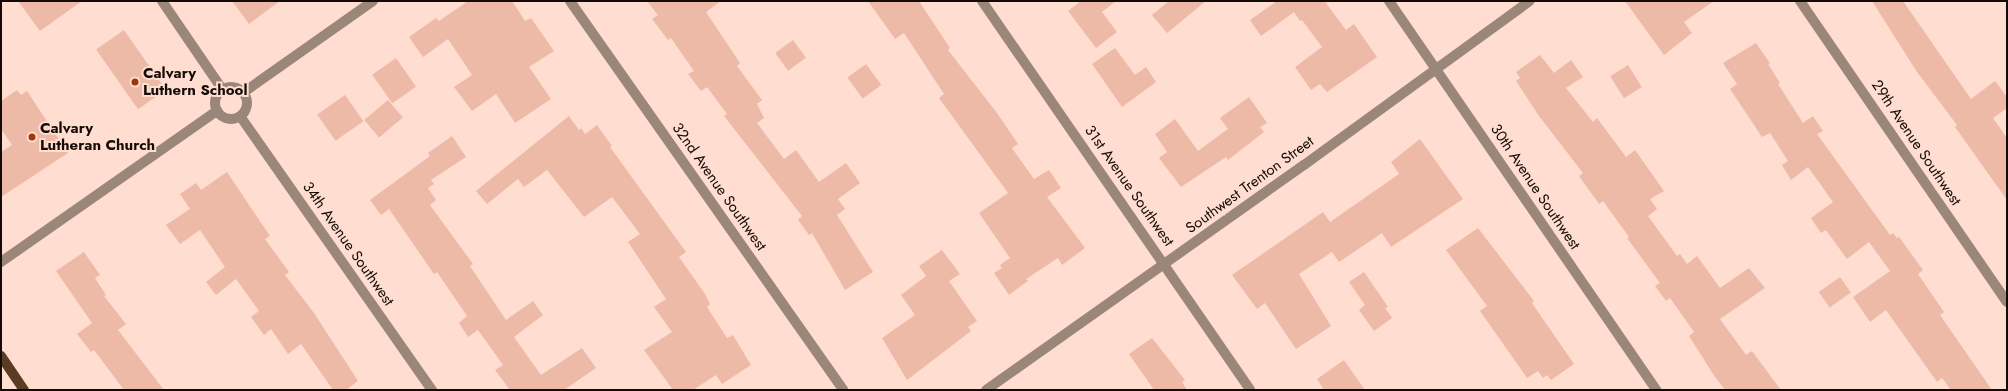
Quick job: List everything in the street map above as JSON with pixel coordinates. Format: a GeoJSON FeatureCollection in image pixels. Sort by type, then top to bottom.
{"type":"FeatureCollection","features":[{"type":"Feature","properties":{"kind":"main road"},"geometry":{"type":"LineString","coordinates":[[1,356],[24,390]]}},
{"type":"Feature","properties":{"kind":"street"},"geometry":{"type":"LineString","coordinates":[[162,1],[222,89]]}},
{"type":"Feature","properties":{"kind":"street"},"geometry":{"type":"LineString","coordinates":[[244,92],[373,1]]}},
{"type":"Feature","properties":{"kind":"street","name":"32nd Avenue Southwest"},"geometry":{"type":"LineString","coordinates":[[570,1],[843,390]]}},
{"type":"Feature","properties":{"kind":"street","name":"31st Avenue Southwest"},"geometry":{"type":"LineString","coordinates":[[982,1],[1165,264],[1250,390]]}},
{"type":"Feature","properties":{"kind":"street","name":"30th Avenue Southwest"},"geometry":{"type":"LineString","coordinates":[[1389,1],[1656,390]]}},
{"type":"Feature","properties":{"kind":"street","name":"Southwest Trenton Street"},"geometry":{"type":"LineString","coordinates":[[986,390],[1165,264],[1530,1]]}},
{"type":"Feature","properties":{"kind":"street","name":"29th Avenue Southwest"},"geometry":{"type":"LineString","coordinates":[[1800,1],[2007,302]]}},
{"type":"Feature","properties":{"kind":"street"},"geometry":{"type":"LineString","coordinates":[[236,87],[244,92],[247,104],[240,116],[229,119],[216,110],[215,100],[222,89],[236,87]]}},
{"type":"Feature","properties":{"kind":"street"},"geometry":{"type":"LineString","coordinates":[[1,262],[216,110]]}},
{"type":"Feature","properties":{"kind":"street","name":"34th Avenue Southwest"},"geometry":{"type":"LineString","coordinates":[[240,116],[432,390]]}},
{"type":"Feature","properties":{"kind":"building"},"geometry":{"type":"Polygon","coordinates":[[[18,1],[82,1],[40,31],[18,1]]]}},
{"type":"Feature","properties":{"kind":"building"},"geometry":{"type":"Polygon","coordinates":[[[232,1],[280,1],[249,24],[232,1]]]}},
{"type":"Feature","properties":{"kind":"building"},"geometry":{"type":"Polygon","coordinates":[[[468,1],[512,1],[525,21],[531,18],[554,51],[529,67],[551,99],[515,123],[496,94],[472,111],[454,87],[472,75],[448,39],[423,57],[409,37],[436,18],[439,21],[468,1]]]}},
{"type":"Feature","properties":{"kind":"building"},"geometry":{"type":"Polygon","coordinates":[[[647,1],[721,1],[706,12],[740,63],[737,66],[762,100],[757,104],[764,118],[757,123],[784,159],[796,150],[819,182],[846,163],[860,183],[838,199],[845,209],[837,215],[873,272],[845,290],[812,233],[809,235],[798,220],[802,216],[724,116],[727,114],[707,87],[701,91],[688,74],[694,71],[671,38],[668,40],[652,19],[658,15],[647,1]]]}},
{"type":"Feature","properties":{"kind":"building"},"geometry":{"type":"Polygon","coordinates":[[[868,1],[919,1],[950,48],[948,50],[997,113],[1018,144],[1012,148],[1034,179],[1049,170],[1061,188],[1047,197],[1085,248],[1062,265],[1058,258],[1026,279],[1028,281],[1009,295],[994,273],[1002,268],[1000,265],[1010,258],[979,213],[1008,193],[939,98],[944,94],[904,33],[895,39],[868,1]]]}},
{"type":"Feature","properties":{"kind":"building"},"geometry":{"type":"Polygon","coordinates":[[[1081,1],[1116,1],[1102,12],[1117,32],[1096,48],[1068,11],[1081,1]]]}},
{"type":"Feature","properties":{"kind":"building"},"geometry":{"type":"Polygon","coordinates":[[[1169,1],[1206,1],[1167,33],[1152,15],[1169,1]]]}},
{"type":"Feature","properties":{"kind":"building"},"geometry":{"type":"Polygon","coordinates":[[[1277,1],[1329,1],[1326,3],[1346,30],[1354,24],[1377,57],[1327,92],[1320,84],[1311,90],[1295,67],[1322,47],[1302,20],[1300,21],[1294,12],[1261,36],[1250,20],[1277,1]]]}},
{"type":"Feature","properties":{"kind":"building"},"geometry":{"type":"Polygon","coordinates":[[[1625,1],[1714,1],[1684,22],[1692,33],[1664,55],[1625,1]]]}},
{"type":"Feature","properties":{"kind":"building"},"geometry":{"type":"Polygon","coordinates":[[[1872,1],[1903,1],[1971,99],[1995,81],[2007,97],[2007,108],[1993,118],[2007,138],[2007,200],[1955,127],[1957,125],[1917,72],[1872,1]]]}},
{"type":"Feature","properties":{"kind":"building"},"geometry":{"type":"Polygon","coordinates":[[[124,30],[166,90],[138,109],[96,50],[124,30]]]}},
{"type":"Feature","properties":{"kind":"building"},"geometry":{"type":"Polygon","coordinates":[[[793,40],[806,58],[788,71],[775,53],[793,40]]]}},
{"type":"Feature","properties":{"kind":"building"},"geometry":{"type":"Polygon","coordinates":[[[1756,43],[1770,63],[1768,64],[1780,83],[1778,84],[1803,123],[1813,116],[1823,131],[1817,134],[1890,235],[1893,233],[1897,238],[1899,237],[1923,270],[1918,274],[1944,312],[1940,315],[1992,390],[1951,390],[1942,378],[1937,382],[1886,310],[1870,322],[1853,297],[1890,271],[1869,242],[1847,259],[1826,230],[1821,233],[1811,218],[1833,202],[1808,167],[1791,180],[1782,165],[1788,161],[1770,133],[1762,137],[1730,89],[1737,84],[1723,63],[1756,43]]]}},
{"type":"Feature","properties":{"kind":"building"},"geometry":{"type":"Polygon","coordinates":[[[1115,48],[1135,75],[1146,67],[1156,82],[1122,107],[1092,64],[1115,48]]]}},
{"type":"Feature","properties":{"kind":"building"},"geometry":{"type":"Polygon","coordinates":[[[1540,55],[1554,73],[1571,60],[1583,77],[1566,88],[1593,122],[1597,118],[1626,157],[1635,150],[1664,191],[1650,199],[1657,209],[1648,216],[1677,256],[1680,254],[1687,264],[1697,256],[1720,288],[1749,268],[1765,288],[1720,319],[1746,355],[1752,351],[1781,390],[1725,390],[1715,377],[1689,336],[1694,332],[1670,298],[1666,301],[1655,286],[1660,283],[1627,238],[1629,237],[1603,201],[1599,204],[1579,176],[1583,173],[1539,116],[1516,81],[1520,78],[1516,72],[1540,55]]]}},
{"type":"Feature","properties":{"kind":"building"},"geometry":{"type":"Polygon","coordinates":[[[396,58],[416,87],[392,103],[372,75],[396,58]]]}},
{"type":"Feature","properties":{"kind":"building"},"geometry":{"type":"Polygon","coordinates":[[[866,64],[881,85],[863,99],[847,78],[866,64]]]}},
{"type":"Feature","properties":{"kind":"building"},"geometry":{"type":"Polygon","coordinates":[[[1628,65],[1642,87],[1624,98],[1610,76],[1628,65]]]}},
{"type":"Feature","properties":{"kind":"building","name":"Calvary Lutheran Church"},"geometry":{"type":"Polygon","coordinates":[[[17,90],[21,95],[27,91],[68,153],[1,197],[1,152],[12,145],[1,129],[1,101],[17,90]]]}},
{"type":"Feature","properties":{"kind":"building"},"geometry":{"type":"Polygon","coordinates":[[[345,95],[363,121],[336,141],[317,115],[345,95]]]}},
{"type":"Feature","properties":{"kind":"building"},"geometry":{"type":"Polygon","coordinates":[[[1249,97],[1267,123],[1260,127],[1264,132],[1228,160],[1226,157],[1181,187],[1159,158],[1167,152],[1155,134],[1175,119],[1198,151],[1228,129],[1220,118],[1249,97]]]}},
{"type":"Feature","properties":{"kind":"building"},"geometry":{"type":"Polygon","coordinates":[[[388,100],[403,118],[379,138],[364,120],[388,100]]]}},
{"type":"Feature","properties":{"kind":"building"},"geometry":{"type":"Polygon","coordinates":[[[569,116],[579,130],[581,128],[585,134],[597,125],[612,146],[610,147],[686,252],[679,257],[705,294],[710,304],[707,307],[727,338],[733,335],[751,365],[722,384],[716,375],[693,390],[673,390],[644,350],[672,332],[654,307],[666,299],[628,242],[640,234],[612,197],[584,217],[547,170],[524,187],[518,179],[487,204],[476,191],[569,116]]]}},
{"type":"Feature","properties":{"kind":"building"},"geometry":{"type":"Polygon","coordinates":[[[452,136],[466,157],[431,180],[434,184],[428,188],[436,200],[430,205],[473,264],[470,266],[506,320],[533,301],[543,315],[514,337],[541,375],[582,348],[596,368],[564,390],[510,390],[495,370],[503,365],[478,330],[468,337],[459,323],[467,316],[437,272],[434,274],[389,209],[381,215],[370,200],[430,156],[428,153],[452,136]]]}},
{"type":"Feature","properties":{"kind":"building"},"geometry":{"type":"Polygon","coordinates":[[[1420,139],[1463,199],[1391,247],[1382,233],[1339,262],[1332,252],[1299,274],[1331,326],[1296,349],[1265,303],[1257,309],[1232,275],[1323,212],[1330,222],[1399,174],[1391,162],[1420,139]]]}},
{"type":"Feature","properties":{"kind":"building"},"geometry":{"type":"Polygon","coordinates":[[[227,172],[270,236],[265,239],[289,272],[285,275],[314,313],[358,381],[346,390],[333,390],[301,344],[288,354],[271,329],[264,335],[251,317],[259,311],[236,279],[216,295],[206,282],[225,267],[200,230],[180,244],[166,225],[190,209],[180,194],[196,183],[201,190],[227,172]]]}},
{"type":"Feature","properties":{"kind":"building"},"geometry":{"type":"Polygon","coordinates":[[[1478,228],[1534,301],[1532,303],[1574,364],[1551,380],[1547,375],[1543,378],[1538,371],[1527,378],[1480,311],[1487,306],[1446,250],[1478,228]]]}},
{"type":"Feature","properties":{"kind":"building"},"geometry":{"type":"Polygon","coordinates":[[[942,250],[960,274],[949,281],[977,321],[968,327],[971,331],[907,380],[882,338],[915,315],[901,295],[926,276],[919,266],[942,250]]]}},
{"type":"Feature","properties":{"kind":"building"},"geometry":{"type":"Polygon","coordinates":[[[84,252],[100,275],[95,278],[106,295],[104,296],[126,324],[118,330],[164,390],[124,390],[94,350],[91,352],[77,334],[92,323],[56,271],[84,252]]]}},
{"type":"Feature","properties":{"kind":"building"},"geometry":{"type":"Polygon","coordinates":[[[1364,272],[1388,307],[1385,308],[1392,318],[1374,331],[1359,310],[1365,305],[1349,282],[1364,272]]]}},
{"type":"Feature","properties":{"kind":"building"},"geometry":{"type":"Polygon","coordinates":[[[1840,277],[1851,293],[1830,307],[1819,292],[1840,277]]]}},
{"type":"Feature","properties":{"kind":"building"},"geometry":{"type":"Polygon","coordinates":[[[1152,338],[1185,380],[1182,382],[1187,390],[1154,390],[1129,354],[1152,338]]]}},
{"type":"Feature","properties":{"kind":"building"},"geometry":{"type":"Polygon","coordinates":[[[1344,360],[1365,390],[1324,390],[1317,379],[1344,360]]]}},
{"type":"Feature","properties":{"kind":"place","name":"Calvary Luthern School"},"geometry":{"type":"Point","coordinates":[135,82]}},
{"type":"Feature","properties":{"kind":"place","name":"Calvary Lutheran Church"},"geometry":{"type":"Point","coordinates":[32,137]}}]}
